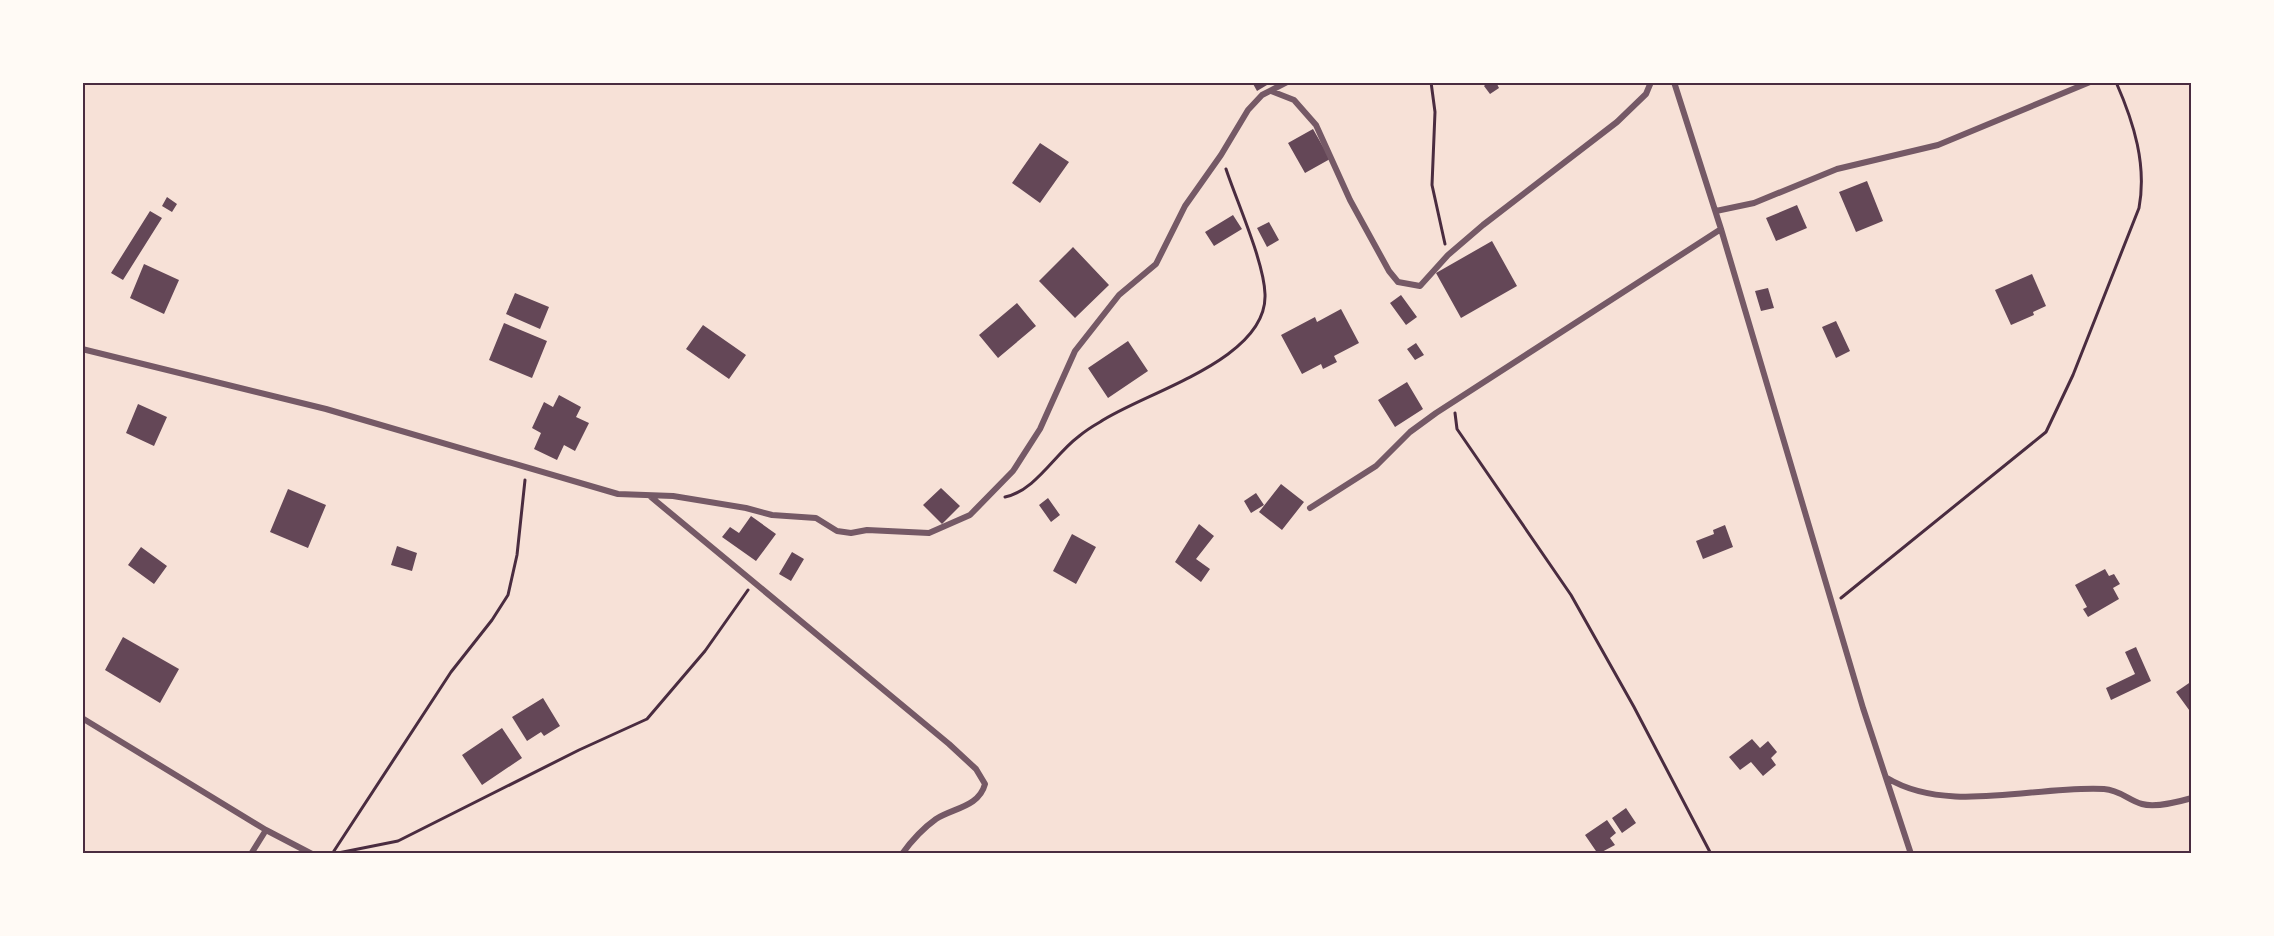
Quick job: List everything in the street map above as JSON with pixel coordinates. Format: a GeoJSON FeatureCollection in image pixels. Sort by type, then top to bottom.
{"type":"FeatureCollection","features":[{"type":"Feature","properties":{"kind":"street"},"geometry":{"type":"LineString","coordinates":[[82,348],[326,409],[524,465],[618,495],[673,496],[746,508],[772,515],[816,518],[837,531],[850,533],[867,530],[929,533],[970,515],[1013,471],[1040,429],[1075,351],[1119,295],[1155,264],[1185,206],[1221,155],[1248,110],[1262,95],[1287,82]]}},
{"type":"Feature","properties":{"kind":"street"},"geometry":{"type":"LineString","coordinates":[[1272,91],[1294,100],[1316,125],[1366,231],[1398,282],[1420,286],[1448,255],[1617,122],[1646,94],[1651,82]]}},
{"type":"Feature","properties":{"kind":"street"},"geometry":{"type":"LineString","coordinates":[[1674,82],[1722,229],[1833,605],[1911,854]]}},
{"type":"Feature","properties":{"kind":"street"},"geometry":{"type":"LineString","coordinates":[[1716,211],[1754,203],[1837,169],[1938,145],[2090,82]]}},
{"type":"Feature","properties":{"kind":"street"},"geometry":{"type":"LineString","coordinates":[[1310,508],[1376,466],[1410,432],[1454,401],[1470,394],[1722,229]]}},
{"type":"Feature","properties":{"kind":"street"},"geometry":{"type":"LineString","coordinates":[[651,496],[976,769],[985,784],[983,793],[976,800],[938,818],[914,837],[902,854]]}},
{"type":"Feature","properties":{"kind":"street"},"geometry":{"type":"LineString","coordinates":[[82,718],[266,830],[312,854]]}},
{"type":"Feature","properties":{"kind":"street"},"geometry":{"type":"LineString","coordinates":[[1887,778],[1912,791],[1930,794],[1987,795],[2102,789],[2125,794],[2141,804],[2152,805],[2192,798]]}},
{"type":"Feature","properties":{"kind":"street"},"geometry":{"type":"LineString","coordinates":[[251,854],[266,830]]}},
{"type":"Feature","properties":{"kind":"path"},"geometry":{"type":"LineString","coordinates":[[1431,82],[1435,112],[1432,185],[1448,255]]}},
{"type":"Feature","properties":{"kind":"path"},"geometry":{"type":"LineString","coordinates":[[1833,605],[2046,432],[2073,375],[2139,208],[2144,183],[2131,117],[2116,82]]}},
{"type":"Feature","properties":{"kind":"path"},"geometry":{"type":"LineString","coordinates":[[986,501],[1013,495],[1031,482],[1077,437],[1113,413],[1172,387],[1217,360],[1245,342],[1261,320],[1265,295],[1259,267],[1221,155]]}},
{"type":"Feature","properties":{"kind":"path"},"geometry":{"type":"LineString","coordinates":[[1454,401],[1457,429],[1571,595],[1634,707],[1711,854]]}},
{"type":"Feature","properties":{"kind":"path"},"geometry":{"type":"LineString","coordinates":[[332,854],[451,672],[492,620],[508,595],[517,555],[526,492],[524,465]]}},
{"type":"Feature","properties":{"kind":"path"},"geometry":{"type":"LineString","coordinates":[[332,854],[398,841],[579,750],[623,732],[647,719],[699,658],[753,583]]}},
{"type":"Feature","properties":{"kind":"building"},"geometry":{"type":"Polygon","coordinates":[[[1252,82],[1272,82],[1257,91],[1252,82]]]}},
{"type":"Feature","properties":{"kind":"building"},"geometry":{"type":"Polygon","coordinates":[[[1488,82],[1496,82],[1499,88],[1490,94],[1484,86],[1488,82]]]}},
{"type":"Feature","properties":{"kind":"building"},"geometry":{"type":"Polygon","coordinates":[[[1313,129],[1330,159],[1305,173],[1288,143],[1313,129]]]}},
{"type":"Feature","properties":{"kind":"building"},"geometry":{"type":"Polygon","coordinates":[[[1040,143],[1069,162],[1040,203],[1012,183],[1040,143]]]}},
{"type":"Feature","properties":{"kind":"building"},"geometry":{"type":"Polygon","coordinates":[[[1867,181],[1883,221],[1856,232],[1839,192],[1867,181]]]}},
{"type":"Feature","properties":{"kind":"building"},"geometry":{"type":"Polygon","coordinates":[[[167,197],[177,204],[172,212],[162,206],[167,197]]]}},
{"type":"Feature","properties":{"kind":"building"},"geometry":{"type":"Polygon","coordinates":[[[1797,205],[1807,228],[1776,241],[1766,218],[1797,205]]]}},
{"type":"Feature","properties":{"kind":"building"},"geometry":{"type":"Polygon","coordinates":[[[150,211],[162,218],[123,280],[111,273],[150,211]]]}},
{"type":"Feature","properties":{"kind":"building"},"geometry":{"type":"Polygon","coordinates":[[[1233,215],[1242,229],[1214,246],[1205,232],[1233,215]]]}},
{"type":"Feature","properties":{"kind":"building"},"geometry":{"type":"Polygon","coordinates":[[[1269,222],[1279,240],[1267,247],[1257,228],[1269,222]]]}},
{"type":"Feature","properties":{"kind":"building"},"geometry":{"type":"Polygon","coordinates":[[[1492,241],[1517,286],[1461,318],[1436,273],[1492,241]]]}},
{"type":"Feature","properties":{"kind":"building"},"geometry":{"type":"Polygon","coordinates":[[[1073,247],[1109,285],[1075,318],[1039,281],[1073,247]]]}},
{"type":"Feature","properties":{"kind":"building"},"geometry":{"type":"Polygon","coordinates":[[[144,264],[179,280],[164,314],[130,298],[144,264]]]}},
{"type":"Feature","properties":{"kind":"building"},"geometry":{"type":"Polygon","coordinates":[[[2032,274],[2046,306],[2033,312],[2034,315],[2011,325],[1995,290],[2032,274]]]}},
{"type":"Feature","properties":{"kind":"building"},"geometry":{"type":"Polygon","coordinates":[[[1768,288],[1774,308],[1761,311],[1755,291],[1768,288]]]}},
{"type":"Feature","properties":{"kind":"building"},"geometry":{"type":"Polygon","coordinates":[[[515,293],[549,307],[540,329],[506,314],[515,293]]]}},
{"type":"Feature","properties":{"kind":"building"},"geometry":{"type":"Polygon","coordinates":[[[1401,295],[1417,317],[1406,325],[1390,303],[1401,295]]]}},
{"type":"Feature","properties":{"kind":"building"},"geometry":{"type":"Polygon","coordinates":[[[1017,303],[1036,326],[998,358],[979,335],[1017,303]]]}},
{"type":"Feature","properties":{"kind":"building"},"geometry":{"type":"Polygon","coordinates":[[[1341,309],[1359,343],[1334,356],[1337,362],[1323,369],[1321,364],[1302,374],[1281,335],[1315,317],[1317,322],[1341,309]]]}},
{"type":"Feature","properties":{"kind":"building"},"geometry":{"type":"Polygon","coordinates":[[[1836,321],[1850,351],[1836,358],[1822,327],[1836,321]]]}},
{"type":"Feature","properties":{"kind":"building"},"geometry":{"type":"Polygon","coordinates":[[[504,323],[547,341],[532,378],[489,360],[504,323]]]}},
{"type":"Feature","properties":{"kind":"building"},"geometry":{"type":"Polygon","coordinates":[[[703,325],[746,355],[729,379],[686,349],[703,325]]]}},
{"type":"Feature","properties":{"kind":"building"},"geometry":{"type":"Polygon","coordinates":[[[1128,341],[1148,371],[1108,398],[1088,368],[1128,341]]]}},
{"type":"Feature","properties":{"kind":"building"},"geometry":{"type":"Polygon","coordinates":[[[1416,343],[1424,355],[1415,360],[1407,349],[1416,343]]]}},
{"type":"Feature","properties":{"kind":"building"},"geometry":{"type":"Polygon","coordinates":[[[1407,382],[1423,409],[1395,427],[1378,400],[1407,382]]]}},
{"type":"Feature","properties":{"kind":"building"},"geometry":{"type":"Polygon","coordinates":[[[559,395],[581,407],[576,417],[589,423],[575,451],[564,445],[557,460],[534,449],[541,433],[532,428],[544,402],[553,407],[559,395]]]}},
{"type":"Feature","properties":{"kind":"building"},"geometry":{"type":"Polygon","coordinates":[[[138,404],[167,417],[154,446],[126,433],[138,404]]]}},
{"type":"Feature","properties":{"kind":"building"},"geometry":{"type":"Polygon","coordinates":[[[1281,484],[1304,502],[1282,530],[1259,512],[1281,484]]]}},
{"type":"Feature","properties":{"kind":"building"},"geometry":{"type":"Polygon","coordinates":[[[941,488],[960,506],[942,524],[923,505],[941,488]]]}},
{"type":"Feature","properties":{"kind":"building"},"geometry":{"type":"Polygon","coordinates":[[[288,489],[326,505],[308,548],[270,532],[288,489]]]}},
{"type":"Feature","properties":{"kind":"building"},"geometry":{"type":"Polygon","coordinates":[[[1256,493],[1264,505],[1251,513],[1244,501],[1256,493]]]}},
{"type":"Feature","properties":{"kind":"building"},"geometry":{"type":"Polygon","coordinates":[[[1048,498],[1060,515],[1051,522],[1039,505],[1048,498]]]}},
{"type":"Feature","properties":{"kind":"building"},"geometry":{"type":"Polygon","coordinates":[[[751,516],[776,534],[756,561],[722,537],[730,527],[739,533],[751,516]]]}},
{"type":"Feature","properties":{"kind":"building"},"geometry":{"type":"Polygon","coordinates":[[[1199,524],[1214,536],[1196,559],[1210,569],[1201,582],[1175,562],[1199,524]]]}},
{"type":"Feature","properties":{"kind":"building"},"geometry":{"type":"Polygon","coordinates":[[[1725,525],[1733,547],[1703,559],[1696,541],[1714,534],[1713,530],[1725,525]]]}},
{"type":"Feature","properties":{"kind":"building"},"geometry":{"type":"Polygon","coordinates":[[[1072,534],[1096,547],[1076,584],[1053,571],[1072,534]]]}},
{"type":"Feature","properties":{"kind":"building"},"geometry":{"type":"Polygon","coordinates":[[[397,546],[417,553],[412,571],[391,565],[397,546]]]}},
{"type":"Feature","properties":{"kind":"building"},"geometry":{"type":"Polygon","coordinates":[[[141,547],[167,566],[154,584],[128,565],[141,547]]]}},
{"type":"Feature","properties":{"kind":"building"},"geometry":{"type":"Polygon","coordinates":[[[792,552],[804,559],[791,581],[779,574],[792,552]]]}},
{"type":"Feature","properties":{"kind":"building"},"geometry":{"type":"Polygon","coordinates":[[[2105,569],[2109,576],[2114,574],[2120,584],[2113,588],[2119,599],[2088,617],[2083,609],[2087,607],[2075,585],[2105,569]]]}},
{"type":"Feature","properties":{"kind":"building"},"geometry":{"type":"Polygon","coordinates":[[[123,637],[179,669],[160,703],[105,670],[123,637]]]}},
{"type":"Feature","properties":{"kind":"building"},"geometry":{"type":"Polygon","coordinates":[[[2136,647],[2151,681],[2111,700],[2106,688],[2135,674],[2125,652],[2136,647]]]}},
{"type":"Feature","properties":{"kind":"building"},"geometry":{"type":"Polygon","coordinates":[[[2192,681],[2192,714],[2176,692],[2192,681]]]}},
{"type":"Feature","properties":{"kind":"building"},"geometry":{"type":"Polygon","coordinates":[[[543,698],[560,726],[544,736],[541,732],[527,741],[512,717],[543,698]]]}},
{"type":"Feature","properties":{"kind":"building"},"geometry":{"type":"Polygon","coordinates":[[[502,728],[522,758],[482,785],[462,755],[502,728]]]}},
{"type":"Feature","properties":{"kind":"building"},"geometry":{"type":"Polygon","coordinates":[[[1752,739],[1760,748],[1768,741],[1777,752],[1771,758],[1776,765],[1763,776],[1751,762],[1740,770],[1729,757],[1752,739]]]}},
{"type":"Feature","properties":{"kind":"building"},"geometry":{"type":"Polygon","coordinates":[[[1626,808],[1636,823],[1622,833],[1612,818],[1626,808]]]}},
{"type":"Feature","properties":{"kind":"building"},"geometry":{"type":"Polygon","coordinates":[[[1607,820],[1616,833],[1610,838],[1615,845],[1598,854],[1585,835],[1607,820]]]}}]}
